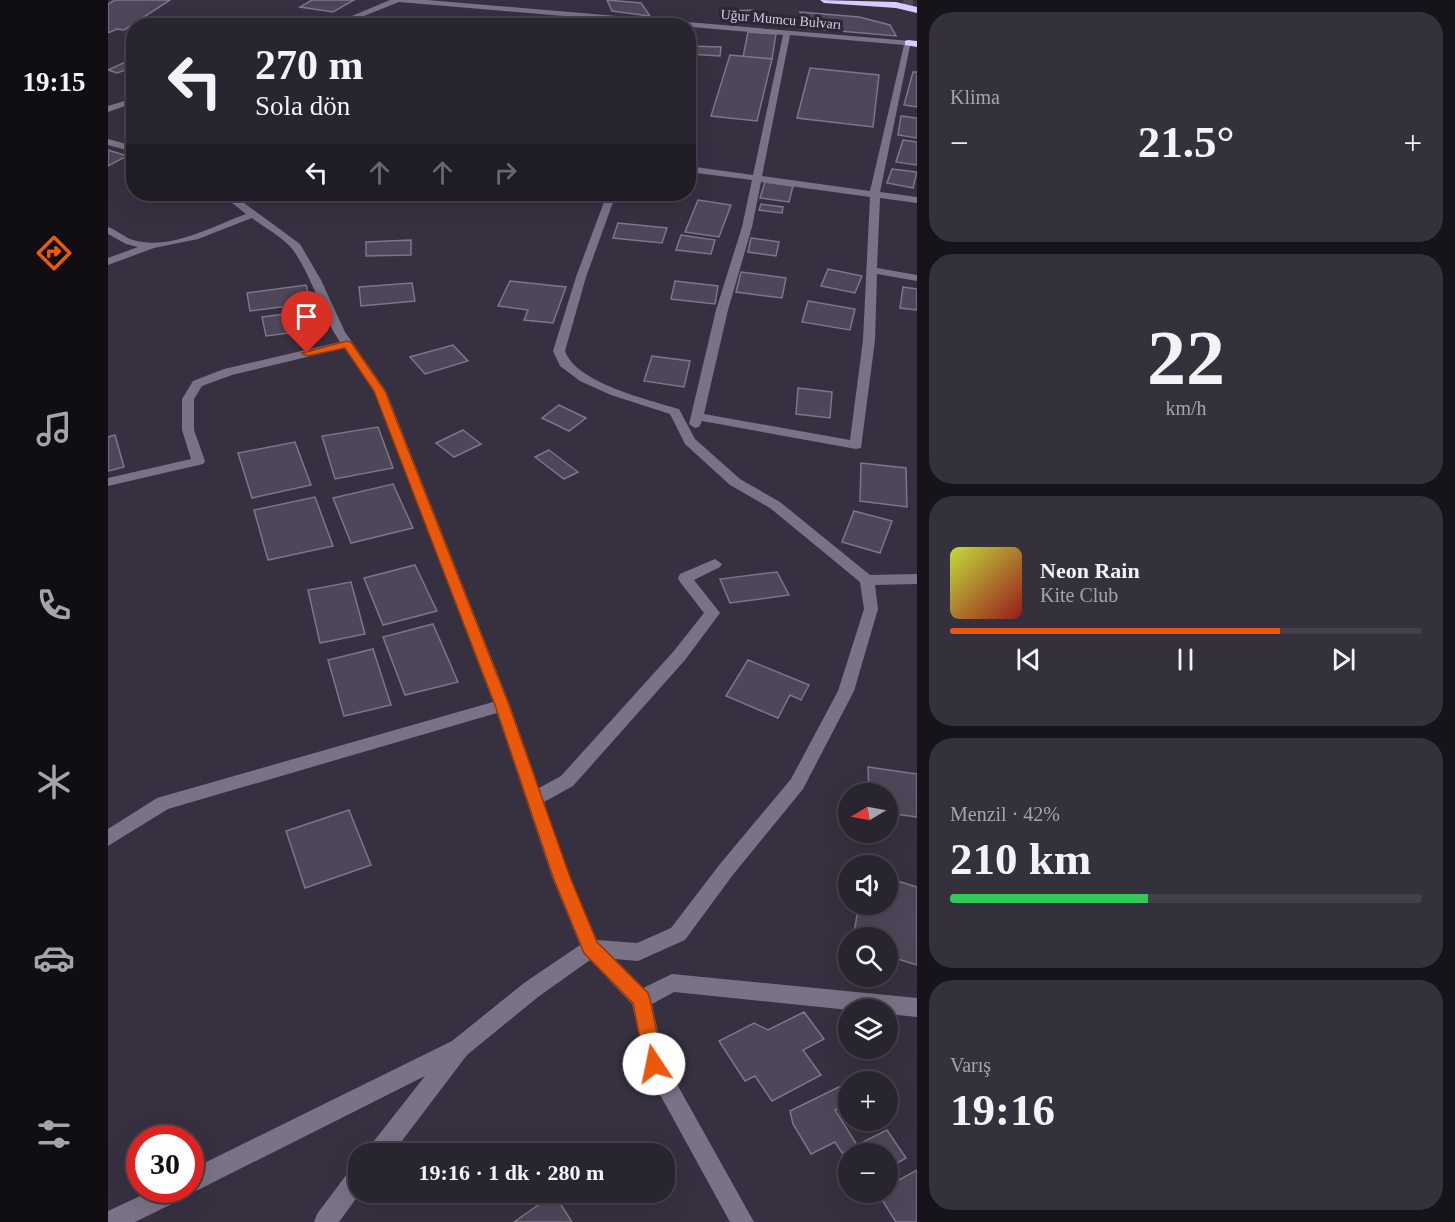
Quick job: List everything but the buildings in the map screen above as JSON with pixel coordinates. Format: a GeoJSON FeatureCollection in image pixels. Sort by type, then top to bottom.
{"type":"FeatureCollection","features":[{"type":"Feature","properties":{"kind":"highway"},"geometry":{"type":"LineString","coordinates":[[824,0],[896,5],[916,10]]}},
{"type":"Feature","properties":{"kind":"highway"},"geometry":{"type":"LineString","coordinates":[[875,0],[903,2]]}},
{"type":"Feature","properties":{"kind":"street"},"geometry":{"type":"LineString","coordinates":[[352,18],[396,0]]}},
{"type":"Feature","properties":{"kind":"street","name":"Uğur Mumcu Bulvarı"},"geometry":{"type":"LineString","coordinates":[[401,0],[612,18]]}},
{"type":"Feature","properties":{"kind":"street","name":"Uğur Mumcu Bulvarı"},"geometry":{"type":"LineString","coordinates":[[696,25],[912,43]]}},
{"type":"Feature","properties":{"kind":"street"},"geometry":{"type":"LineString","coordinates":[[690,441],[722,310],[747,227],[787,33]]}},
{"type":"Feature","properties":{"kind":"street"},"geometry":{"type":"LineString","coordinates":[[697,416],[856,446],[869,340],[874,193],[912,43]]}},
{"type":"Feature","properties":{"kind":"street"},"geometry":{"type":"LineString","coordinates":[[108,109],[126,103]]}},
{"type":"Feature","properties":{"kind":"street"},"geometry":{"type":"LineString","coordinates":[[108,142],[126,147]]}},
{"type":"Feature","properties":{"kind":"street"},"geometry":{"type":"LineString","coordinates":[[696,170],[916,200]]}},
{"type":"Feature","properties":{"kind":"street"},"geometry":{"type":"LineString","coordinates":[[236,201],[296,246],[316,280],[339,332],[380,391],[502,705],[561,877],[591,948],[641,999],[654,1064],[743,1222]]}},
{"type":"Feature","properties":{"kind":"street"},"geometry":{"type":"LineString","coordinates":[[608,201],[581,277],[559,351],[565,364],[585,378],[675,412],[690,441],[735,482],[775,506],[867,580],[916,579]]}},
{"type":"Feature","properties":{"kind":"street"},"geometry":{"type":"LineString","coordinates":[[108,262],[153,245],[180,240],[255,214]]}},
{"type":"Feature","properties":{"kind":"street"},"geometry":{"type":"LineString","coordinates":[[108,230],[131,243],[153,245]]}},
{"type":"Feature","properties":{"kind":"street"},"geometry":{"type":"LineString","coordinates":[[872,270],[916,278]]}},
{"type":"Feature","properties":{"kind":"street"},"geometry":{"type":"LineString","coordinates":[[108,482],[198,461],[188,430],[188,399],[197,384],[228,372],[347,344]]}},
{"type":"Feature","properties":{"kind":"street"},"geometry":{"type":"LineString","coordinates":[[533,799],[567,781],[679,656],[712,613],[685,579],[716,564]]}},
{"type":"Feature","properties":{"kind":"street"},"geometry":{"type":"LineString","coordinates":[[204,1175],[460,1048],[531,990],[591,948],[638,952],[678,934],[726,870],[797,784],[846,691],[871,609],[867,580]]}},
{"type":"Feature","properties":{"kind":"street"},"geometry":{"type":"LineString","coordinates":[[108,838],[163,803],[502,705]]}},
{"type":"Feature","properties":{"kind":"street"},"geometry":{"type":"LineString","coordinates":[[641,999],[672,983],[916,1008]]}},
{"type":"Feature","properties":{"kind":"street"},"geometry":{"type":"LineString","coordinates":[[387,1143],[460,1048]]}},
{"type":"Feature","properties":{"kind":"street"},"geometry":{"type":"LineString","coordinates":[[325,1222],[348,1191]]}},
{"type":"Feature","properties":{"kind":"street"},"geometry":{"type":"LineString","coordinates":[[110,1222],[149,1203]]}},
{"type":"Feature","properties":{"kind":"tunnel"},"geometry":{"type":"LineString","coordinates":[[903,2],[917,3]]}},
{"type":"Feature","properties":{"kind":"route"},"geometry":{"type":"LineString","coordinates":[[307,353],[347,344],[380,391],[502,705],[561,877],[591,948],[641,999],[654,1064]]}}]}
